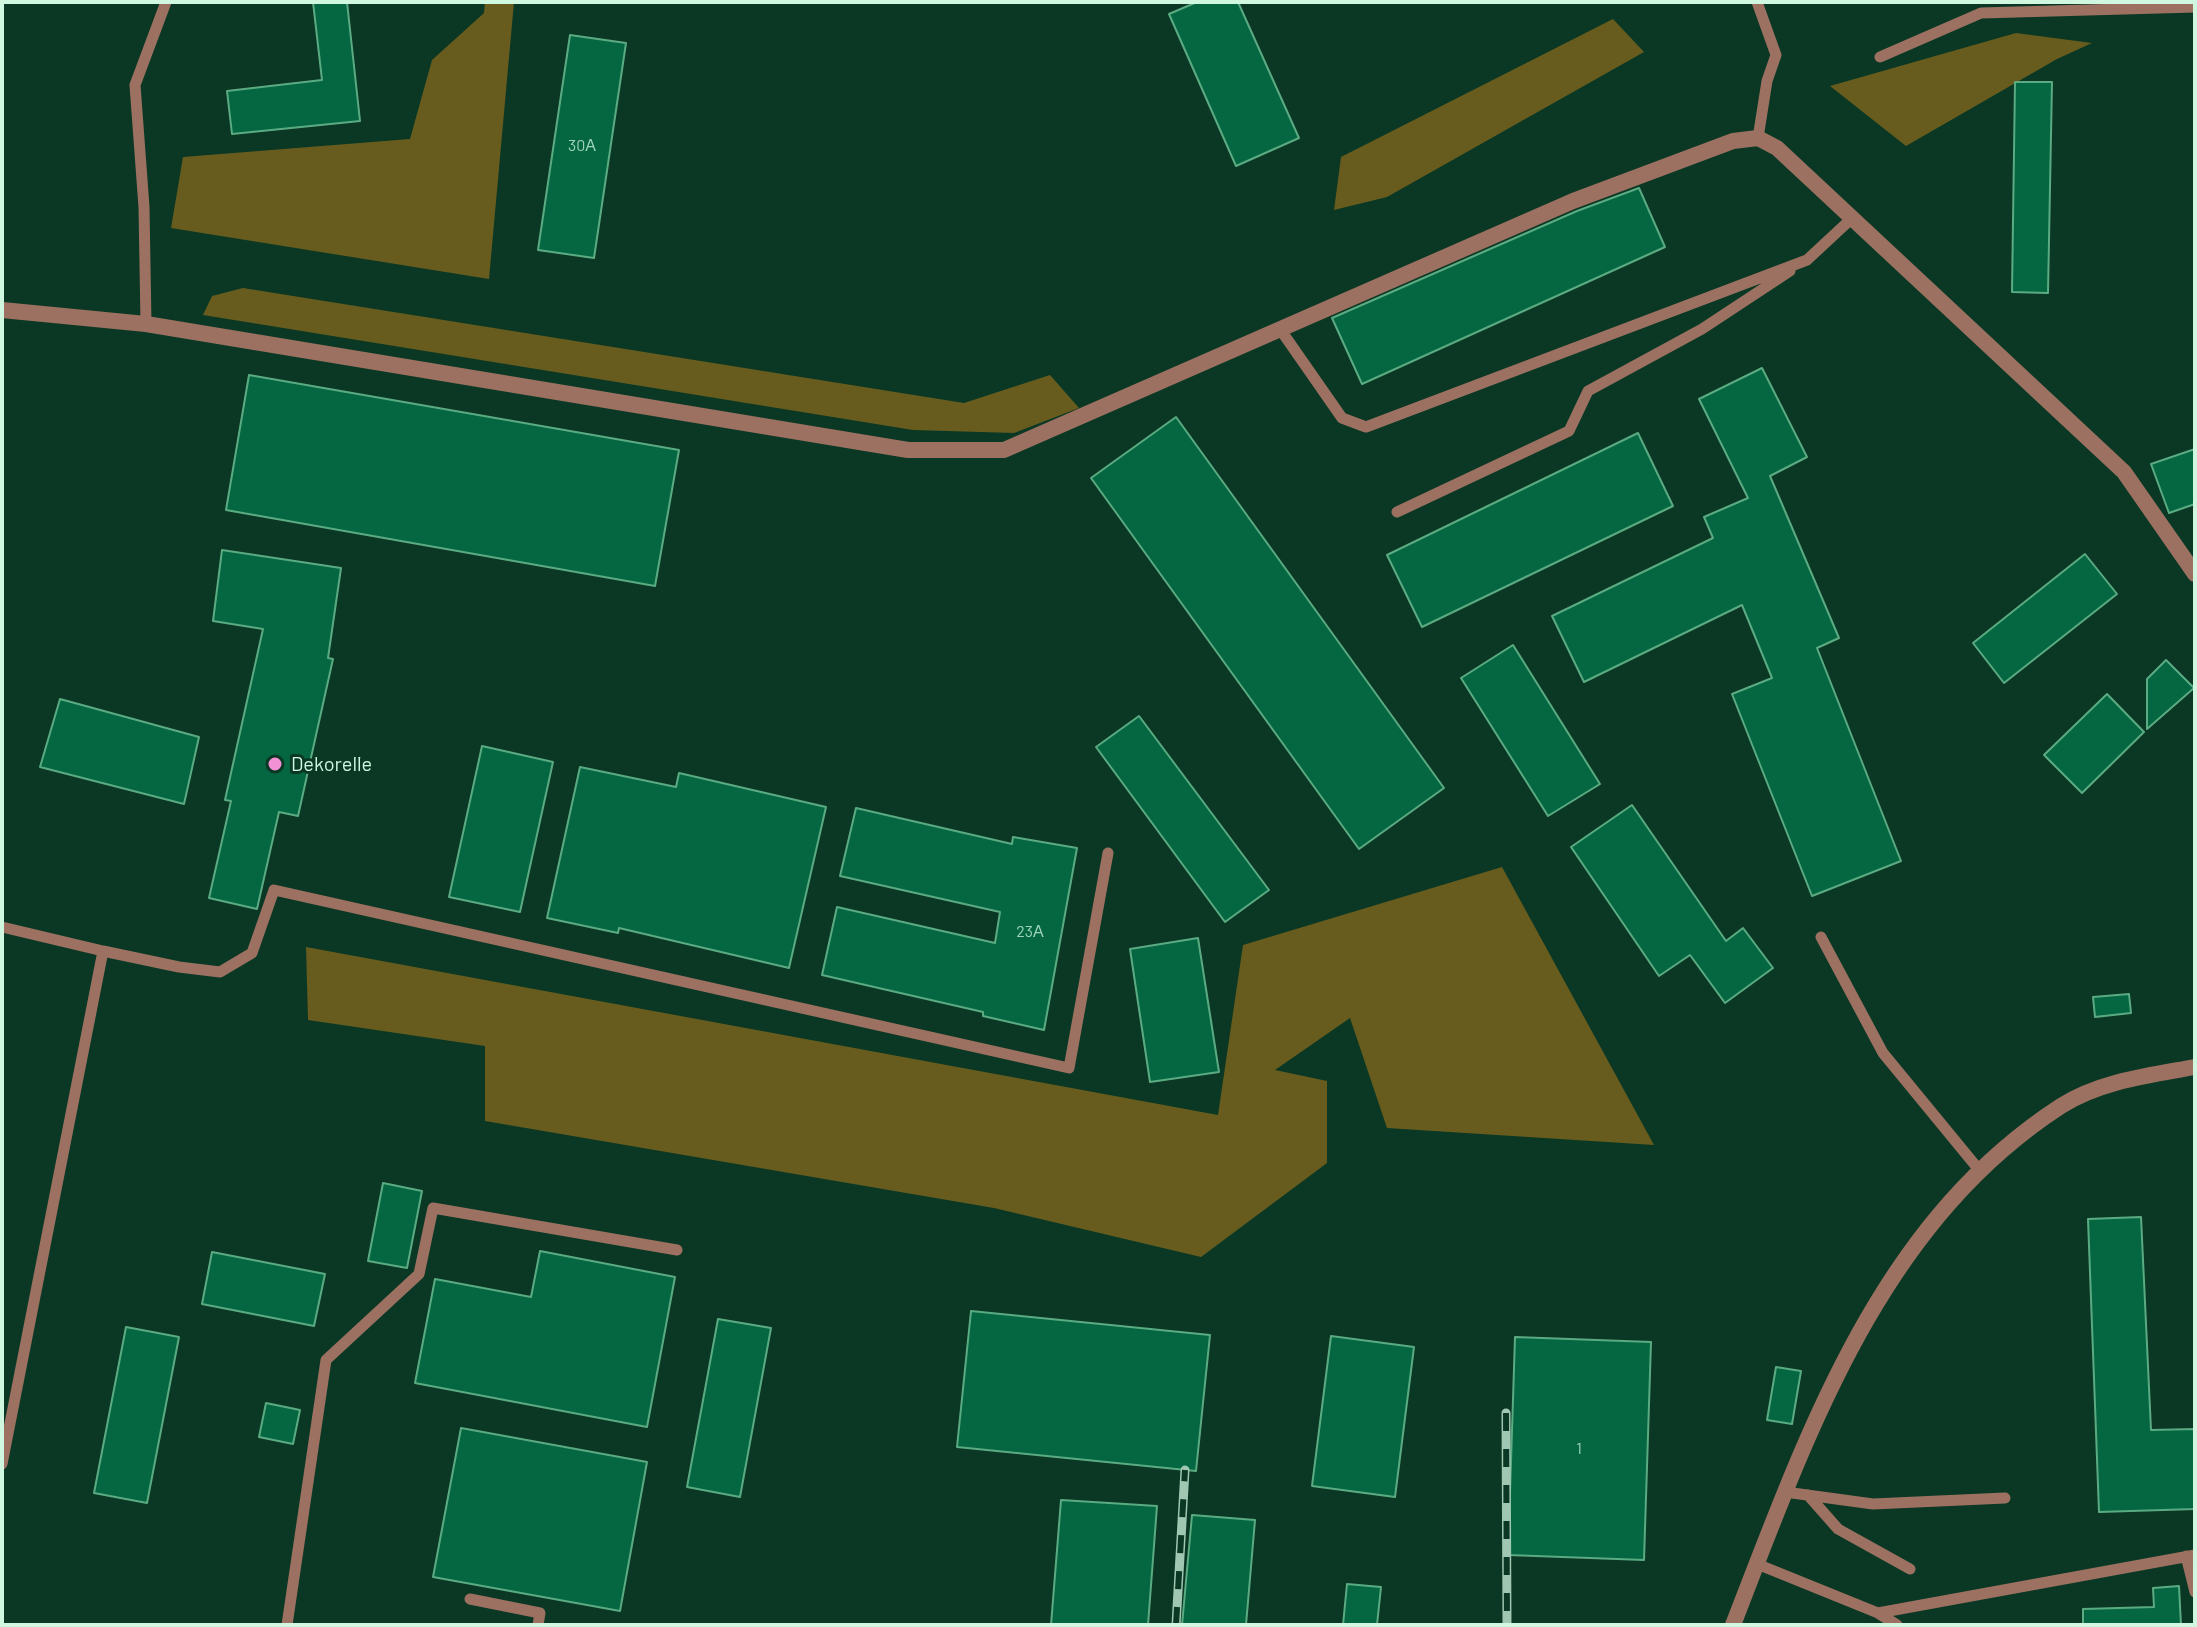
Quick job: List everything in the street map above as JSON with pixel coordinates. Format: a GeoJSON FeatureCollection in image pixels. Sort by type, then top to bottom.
{"type":"FeatureCollection","features":[{"type":"Feature","properties":{"kind":"street"},"geometry":{"type":"LineString","coordinates":[[2,310],[146,324],[908,450],[1004,450],[1573,201],[1733,141],[1758,138],[1777,148],[1850,220],[2124,472],[2195,574]]}},
{"type":"Feature","properties":{"kind":"street"},"geometry":{"type":"LineString","coordinates":[[1733,1625],[1785,1492],[1857,1335],[1914,1242],[1980,1171],[2063,1104],[2123,1080],[2195,1067]]}},
{"type":"Feature","properties":{"kind":"lane"},"geometry":{"type":"LineString","coordinates":[[146,324],[144,207],[135,85],[166,2]]}},
{"type":"Feature","properties":{"kind":"lane"},"geometry":{"type":"LineString","coordinates":[[1757,2],[1776,55],[1767,81],[1758,138]]}},
{"type":"Feature","properties":{"kind":"lane"},"geometry":{"type":"LineString","coordinates":[[1880,57],[1981,7],[2195,7]]}},
{"type":"Feature","properties":{"kind":"lane"},"geometry":{"type":"LineString","coordinates":[[1397,512],[1569,431],[1588,391],[1702,329],[1807,260],[1850,220]]}},
{"type":"Feature","properties":{"kind":"lane"},"geometry":{"type":"LineString","coordinates":[[1280,329],[1342,418],[1366,427],[1807,260]]}},
{"type":"Feature","properties":{"kind":"lane"},"geometry":{"type":"LineString","coordinates":[[2,927],[179,967],[220,972],[252,953],[274,890],[1069,1068],[1108,853]]}},
{"type":"Feature","properties":{"kind":"lane"},"geometry":{"type":"LineString","coordinates":[[1821,937],[1883,1053],[1980,1171]]}},
{"type":"Feature","properties":{"kind":"lane"},"geometry":{"type":"LineString","coordinates":[[2,1464],[103,951]]}},
{"type":"Feature","properties":{"kind":"lane"},"geometry":{"type":"LineString","coordinates":[[287,1625],[326,1360],[419,1274],[433,1208],[677,1250]]}},
{"type":"Feature","properties":{"kind":"lane"},"geometry":{"type":"LineString","coordinates":[[1785,1492],[1873,1504],[2005,1498]]}},
{"type":"Feature","properties":{"kind":"lane"},"geometry":{"type":"LineString","coordinates":[[1807,1495],[1838,1529],[1910,1569]]}},
{"type":"Feature","properties":{"kind":"lane"},"geometry":{"type":"LineString","coordinates":[[1878,1613],[2191,1556],[2195,1592]]}},
{"type":"Feature","properties":{"kind":"lane"},"geometry":{"type":"LineString","coordinates":[[1757,1564],[1878,1613],[1897,1625]]}},
{"type":"Feature","properties":{"kind":"lane"},"geometry":{"type":"LineString","coordinates":[[470,1599],[540,1613],[538,1625]]}},
{"type":"Feature","properties":{"kind":"shaded area"},"geometry":{"type":"Polygon","coordinates":[[[485,2],[514,2],[489,279],[171,228],[183,157],[410,139],[432,60],[484,13],[485,2]]]}},
{"type":"Feature","properties":{"kind":"shaded area"},"geometry":{"type":"Polygon","coordinates":[[[1613,19],[1644,52],[1387,197],[1334,210],[1341,157],[1613,19]]]}},
{"type":"Feature","properties":{"kind":"shaded area"},"geometry":{"type":"Polygon","coordinates":[[[2016,33],[2092,43],[2057,59],[1906,146],[1830,86],[2016,33]]]}},
{"type":"Feature","properties":{"kind":"shaded area"},"geometry":{"type":"Polygon","coordinates":[[[243,288],[964,403],[1050,375],[1079,408],[1014,433],[913,430],[203,315],[212,296],[243,288]]]}},
{"type":"Feature","properties":{"kind":"shaded area"},"geometry":{"type":"Polygon","coordinates":[[[1502,867],[1654,1145],[1387,1128],[1350,1018],[1275,1070],[1327,1081],[1327,1163],[1201,1257],[994,1208],[485,1121],[485,1046],[308,1020],[306,947],[1218,1115],[1243,945],[1502,867]]]}},
{"type":"Feature","properties":{"kind":"building"},"geometry":{"type":"Polygon","coordinates":[[[313,2],[347,2],[360,121],[232,134],[227,91],[322,80],[313,2]]]}},
{"type":"Feature","properties":{"kind":"building"},"geometry":{"type":"Polygon","coordinates":[[[1197,2],[1238,2],[1299,138],[1236,166],[1169,14],[1197,2]]]}},
{"type":"Feature","properties":{"kind":"building"},"geometry":{"type":"Polygon","coordinates":[[[570,35],[626,43],[594,258],[538,250],[570,35]]]}},
{"type":"Feature","properties":{"kind":"building"},"geometry":{"type":"Polygon","coordinates":[[[2015,82],[2052,82],[2048,293],[2012,292],[2015,82]]]}},
{"type":"Feature","properties":{"kind":"building"},"geometry":{"type":"Polygon","coordinates":[[[1639,188],[1665,247],[1362,384],[1332,318],[1577,211],[1639,188]]]}},
{"type":"Feature","properties":{"kind":"building"},"geometry":{"type":"Polygon","coordinates":[[[1762,368],[1807,457],[1770,476],[1839,638],[1817,648],[1901,861],[1812,896],[1732,694],[1772,678],[1742,605],[1584,682],[1552,616],[1713,538],[1704,517],[1748,498],[1699,399],[1762,368]]]}},
{"type":"Feature","properties":{"kind":"building"},"geometry":{"type":"Polygon","coordinates":[[[249,375],[679,450],[655,586],[226,510],[249,375]]]}},
{"type":"Feature","properties":{"kind":"building"},"geometry":{"type":"Polygon","coordinates":[[[1176,417],[1444,788],[1359,849],[1091,478],[1176,417]]]}},
{"type":"Feature","properties":{"kind":"building"},"geometry":{"type":"Polygon","coordinates":[[[1638,433],[1673,506],[1422,627],[1387,555],[1638,433]]]}},
{"type":"Feature","properties":{"kind":"building"},"geometry":{"type":"Polygon","coordinates":[[[2195,449],[2195,504],[2169,513],[2151,464],[2195,449]]]}},
{"type":"Feature","properties":{"kind":"building"},"geometry":{"type":"Polygon","coordinates":[[[222,550],[341,568],[328,658],[333,659],[298,816],[279,812],[257,909],[209,898],[231,801],[225,800],[263,629],[213,621],[222,550]]]}},
{"type":"Feature","properties":{"kind":"building"},"geometry":{"type":"Polygon","coordinates":[[[2085,554],[2117,594],[2004,683],[1973,643],[2085,554]]]}},
{"type":"Feature","properties":{"kind":"building"},"geometry":{"type":"Polygon","coordinates":[[[1513,645],[1600,784],[1548,816],[1461,678],[1513,645]]]}},
{"type":"Feature","properties":{"kind":"building"},"geometry":{"type":"Polygon","coordinates":[[[2166,660],[2194,688],[2147,729],[2147,679],[2166,660]]]}},
{"type":"Feature","properties":{"kind":"building"},"geometry":{"type":"Polygon","coordinates":[[[2107,694],[2144,732],[2082,793],[2044,755],[2107,694]]]}},
{"type":"Feature","properties":{"kind":"building"},"geometry":{"type":"Polygon","coordinates":[[[60,699],[199,737],[184,804],[40,767],[60,699]]]}},
{"type":"Feature","properties":{"kind":"building"},"geometry":{"type":"Polygon","coordinates":[[[1139,716],[1269,890],[1225,922],[1096,747],[1139,716]]]}},
{"type":"Feature","properties":{"kind":"building"},"geometry":{"type":"Polygon","coordinates":[[[482,746],[553,762],[520,912],[449,897],[482,746]]]}},
{"type":"Feature","properties":{"kind":"building"},"geometry":{"type":"Polygon","coordinates":[[[580,767],[676,787],[679,773],[826,807],[789,968],[619,928],[618,933],[547,918],[580,767]]]}},
{"type":"Feature","properties":{"kind":"building"},"geometry":{"type":"Polygon","coordinates":[[[1632,805],[1726,941],[1743,928],[1773,968],[1725,1003],[1690,955],[1659,976],[1571,847],[1632,805]]]}},
{"type":"Feature","properties":{"kind":"building"},"geometry":{"type":"Polygon","coordinates":[[[856,808],[1012,844],[1013,837],[1077,848],[1044,1030],[983,1016],[983,1012],[822,975],[837,907],[995,943],[1000,912],[840,876],[856,808]]]}},
{"type":"Feature","properties":{"kind":"building"},"geometry":{"type":"Polygon","coordinates":[[[1198,938],[1219,1072],[1150,1082],[1130,949],[1198,938]]]}},
{"type":"Feature","properties":{"kind":"building"},"geometry":{"type":"Polygon","coordinates":[[[2129,994],[2131,1013],[2095,1017],[2093,997],[2129,994]]]}},
{"type":"Feature","properties":{"kind":"building"},"geometry":{"type":"Polygon","coordinates":[[[383,1183],[422,1191],[407,1268],[368,1261],[383,1183]]]}},
{"type":"Feature","properties":{"kind":"building"},"geometry":{"type":"Polygon","coordinates":[[[2141,1217],[2151,1430],[2195,1429],[2195,1509],[2099,1512],[2088,1219],[2141,1217]]]}},
{"type":"Feature","properties":{"kind":"building"},"geometry":{"type":"Polygon","coordinates":[[[540,1251],[675,1277],[647,1427],[415,1383],[435,1279],[531,1297],[540,1251]]]}},
{"type":"Feature","properties":{"kind":"building"},"geometry":{"type":"Polygon","coordinates":[[[212,1252],[325,1274],[314,1326],[202,1304],[212,1252]]]}},
{"type":"Feature","properties":{"kind":"building"},"geometry":{"type":"Polygon","coordinates":[[[971,1311],[1210,1335],[1196,1471],[957,1447],[971,1311]]]}},
{"type":"Feature","properties":{"kind":"building"},"geometry":{"type":"Polygon","coordinates":[[[718,1319],[771,1328],[740,1497],[687,1487],[718,1319]]]}},
{"type":"Feature","properties":{"kind":"building"},"geometry":{"type":"Polygon","coordinates":[[[126,1327],[179,1337],[147,1503],[94,1493],[126,1327]]]}},
{"type":"Feature","properties":{"kind":"building"},"geometry":{"type":"Polygon","coordinates":[[[1331,1336],[1414,1347],[1395,1497],[1312,1486],[1331,1336]]]}},
{"type":"Feature","properties":{"kind":"building"},"geometry":{"type":"Polygon","coordinates":[[[1515,1337],[1651,1342],[1644,1560],[1508,1555],[1515,1337]]]}},
{"type":"Feature","properties":{"kind":"building"},"geometry":{"type":"Polygon","coordinates":[[[1776,1367],[1801,1371],[1792,1424],[1767,1420],[1776,1367]]]}},
{"type":"Feature","properties":{"kind":"building"},"geometry":{"type":"Polygon","coordinates":[[[266,1403],[300,1410],[293,1444],[259,1437],[266,1403]]]}},
{"type":"Feature","properties":{"kind":"building"},"geometry":{"type":"Polygon","coordinates":[[[461,1428],[647,1462],[620,1611],[433,1577],[461,1428]]]}},
{"type":"Feature","properties":{"kind":"building"},"geometry":{"type":"Polygon","coordinates":[[[1061,1500],[1157,1506],[1148,1625],[1051,1625],[1061,1500]]]}},
{"type":"Feature","properties":{"kind":"building"},"geometry":{"type":"Polygon","coordinates":[[[1192,1515],[1255,1520],[1246,1625],[1182,1625],[1192,1515]]]}},
{"type":"Feature","properties":{"kind":"building"},"geometry":{"type":"Polygon","coordinates":[[[1347,1584],[1381,1587],[1377,1625],[1343,1625],[1347,1584]]]}},
{"type":"Feature","properties":{"kind":"building"},"geometry":{"type":"Polygon","coordinates":[[[2179,1586],[2181,1625],[2083,1625],[2083,1609],[2154,1607],[2153,1588],[2179,1586]]]}},
{"type":"Feature","properties":{"kind":"railway"},"geometry":{"type":"LineString","coordinates":[[1506,1413],[1507,1625]]}},
{"type":"Feature","properties":{"kind":"railway"},"geometry":{"type":"LineString","coordinates":[[1176,1625],[1185,1470]]}},
{"type":"Feature","properties":{"kind":"place","name":"Dekorelle"},"geometry":{"type":"Point","coordinates":[275,764]}}]}
